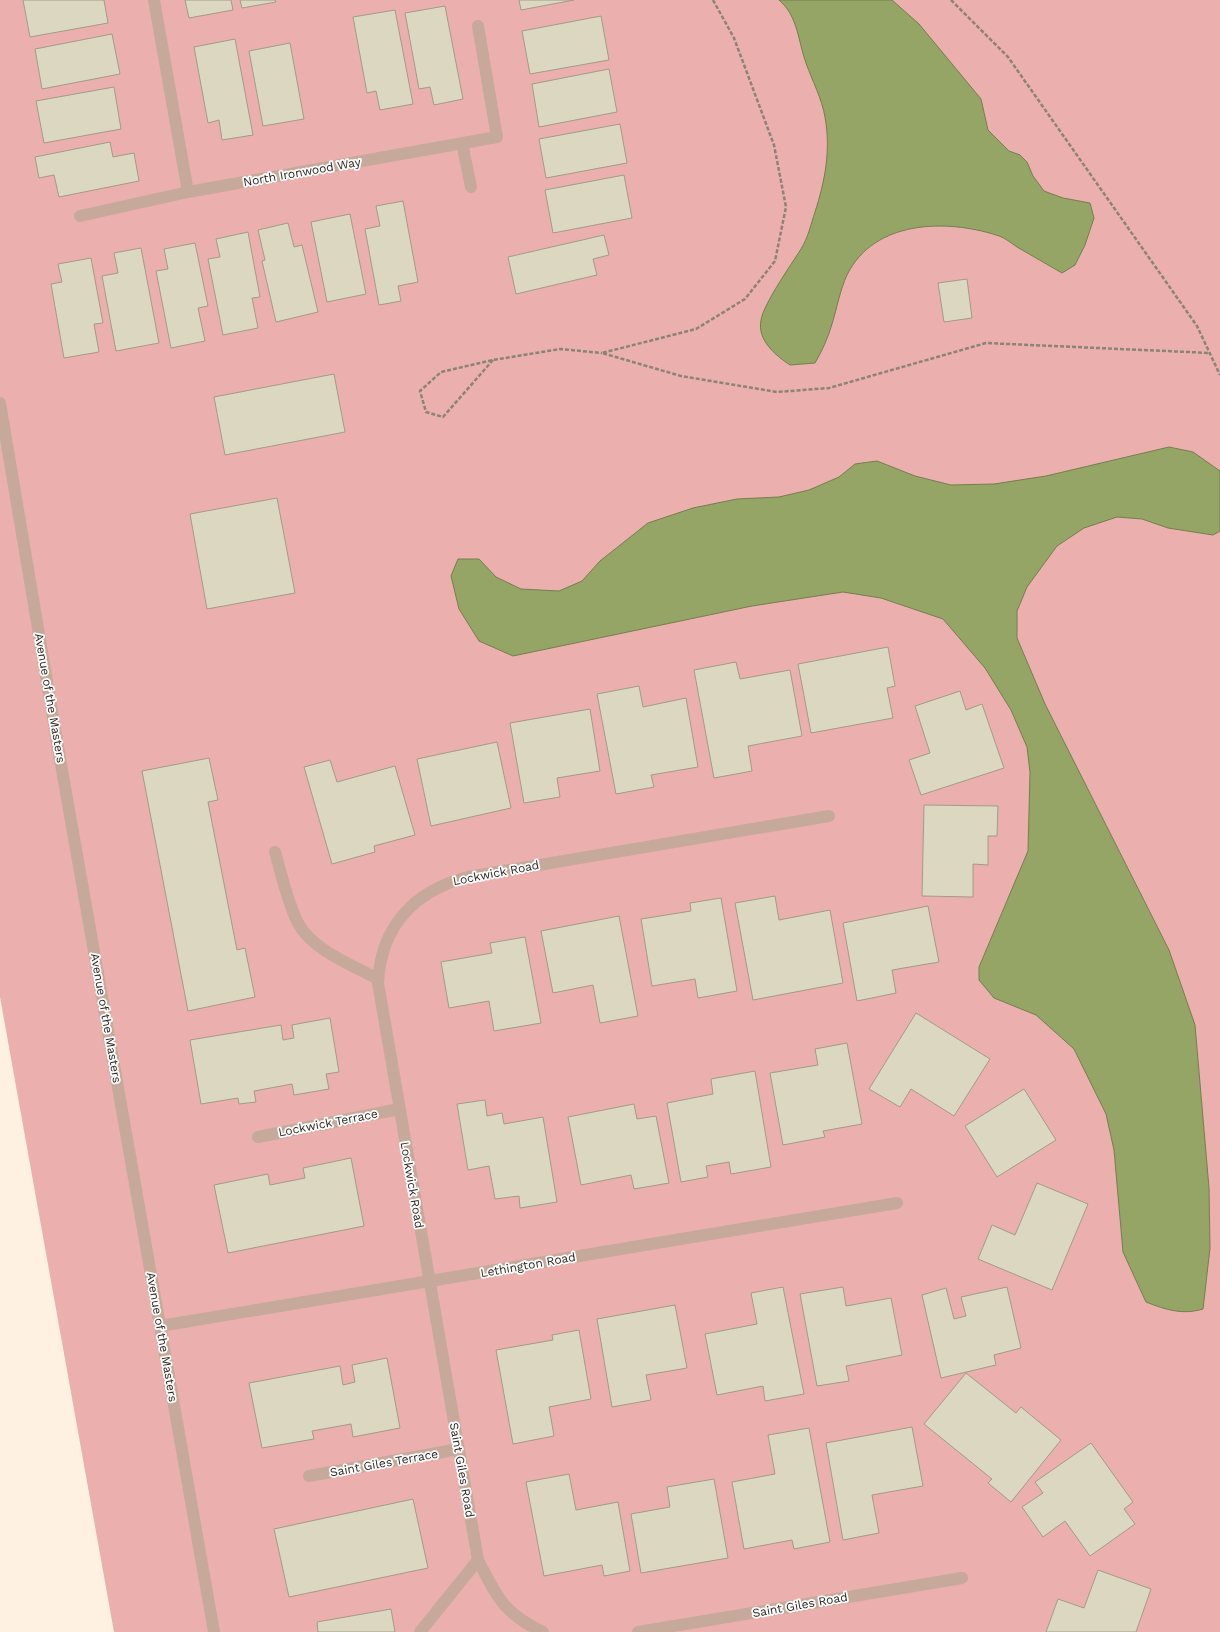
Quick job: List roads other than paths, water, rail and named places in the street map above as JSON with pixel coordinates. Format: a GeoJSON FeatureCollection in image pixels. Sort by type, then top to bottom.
{"type":"FeatureCollection","features":[{"type":"Feature","properties":{"kind":"street"},"geometry":{"type":"LineString","coordinates":[[154,0],[188,192]]}},
{"type":"Feature","properties":{"kind":"street","name":"North Ironwood Way"},"geometry":{"type":"LineString","coordinates":[[80,216],[188,192],[497,137],[478,26]]}},
{"type":"Feature","properties":{"kind":"street"},"geometry":{"type":"LineString","coordinates":[[462,144],[471,187]]}},
{"type":"Feature","properties":{"kind":"street","name":"Avenue of the Masters"},"geometry":{"type":"LineString","coordinates":[[0,402],[62,769],[214,1632]]}},
{"type":"Feature","properties":{"kind":"street","name":"Lockwick Road"},"geometry":{"type":"LineString","coordinates":[[429,1282],[378,979],[385,945],[405,911],[431,890],[449,882],[468,877],[829,816]]}},
{"type":"Feature","properties":{"kind":"street"},"geometry":{"type":"LineString","coordinates":[[275,852],[287,895],[299,924],[319,946],[334,956],[378,979]]}},
{"type":"Feature","properties":{"kind":"street","name":"Lockwick Terrace"},"geometry":{"type":"LineString","coordinates":[[258,1137],[399,1109]]}},
{"type":"Feature","properties":{"kind":"street","name":"Lethington Road"},"geometry":{"type":"LineString","coordinates":[[160,1326],[897,1203]]}},
{"type":"Feature","properties":{"kind":"street","name":"Saint Giles Road"},"geometry":{"type":"LineString","coordinates":[[429,1282],[478,1560],[496,1596],[509,1611],[525,1623],[543,1632]]}},
{"type":"Feature","properties":{"kind":"street","name":"Saint Giles Terrace"},"geometry":{"type":"LineString","coordinates":[[309,1476],[459,1449]]}},
{"type":"Feature","properties":{"kind":"street"},"geometry":{"type":"LineString","coordinates":[[420,1632],[478,1560]]}},
{"type":"Feature","properties":{"kind":"street","name":"Saint Giles Road"},"geometry":{"type":"LineString","coordinates":[[638,1632],[962,1578]]}}]}
